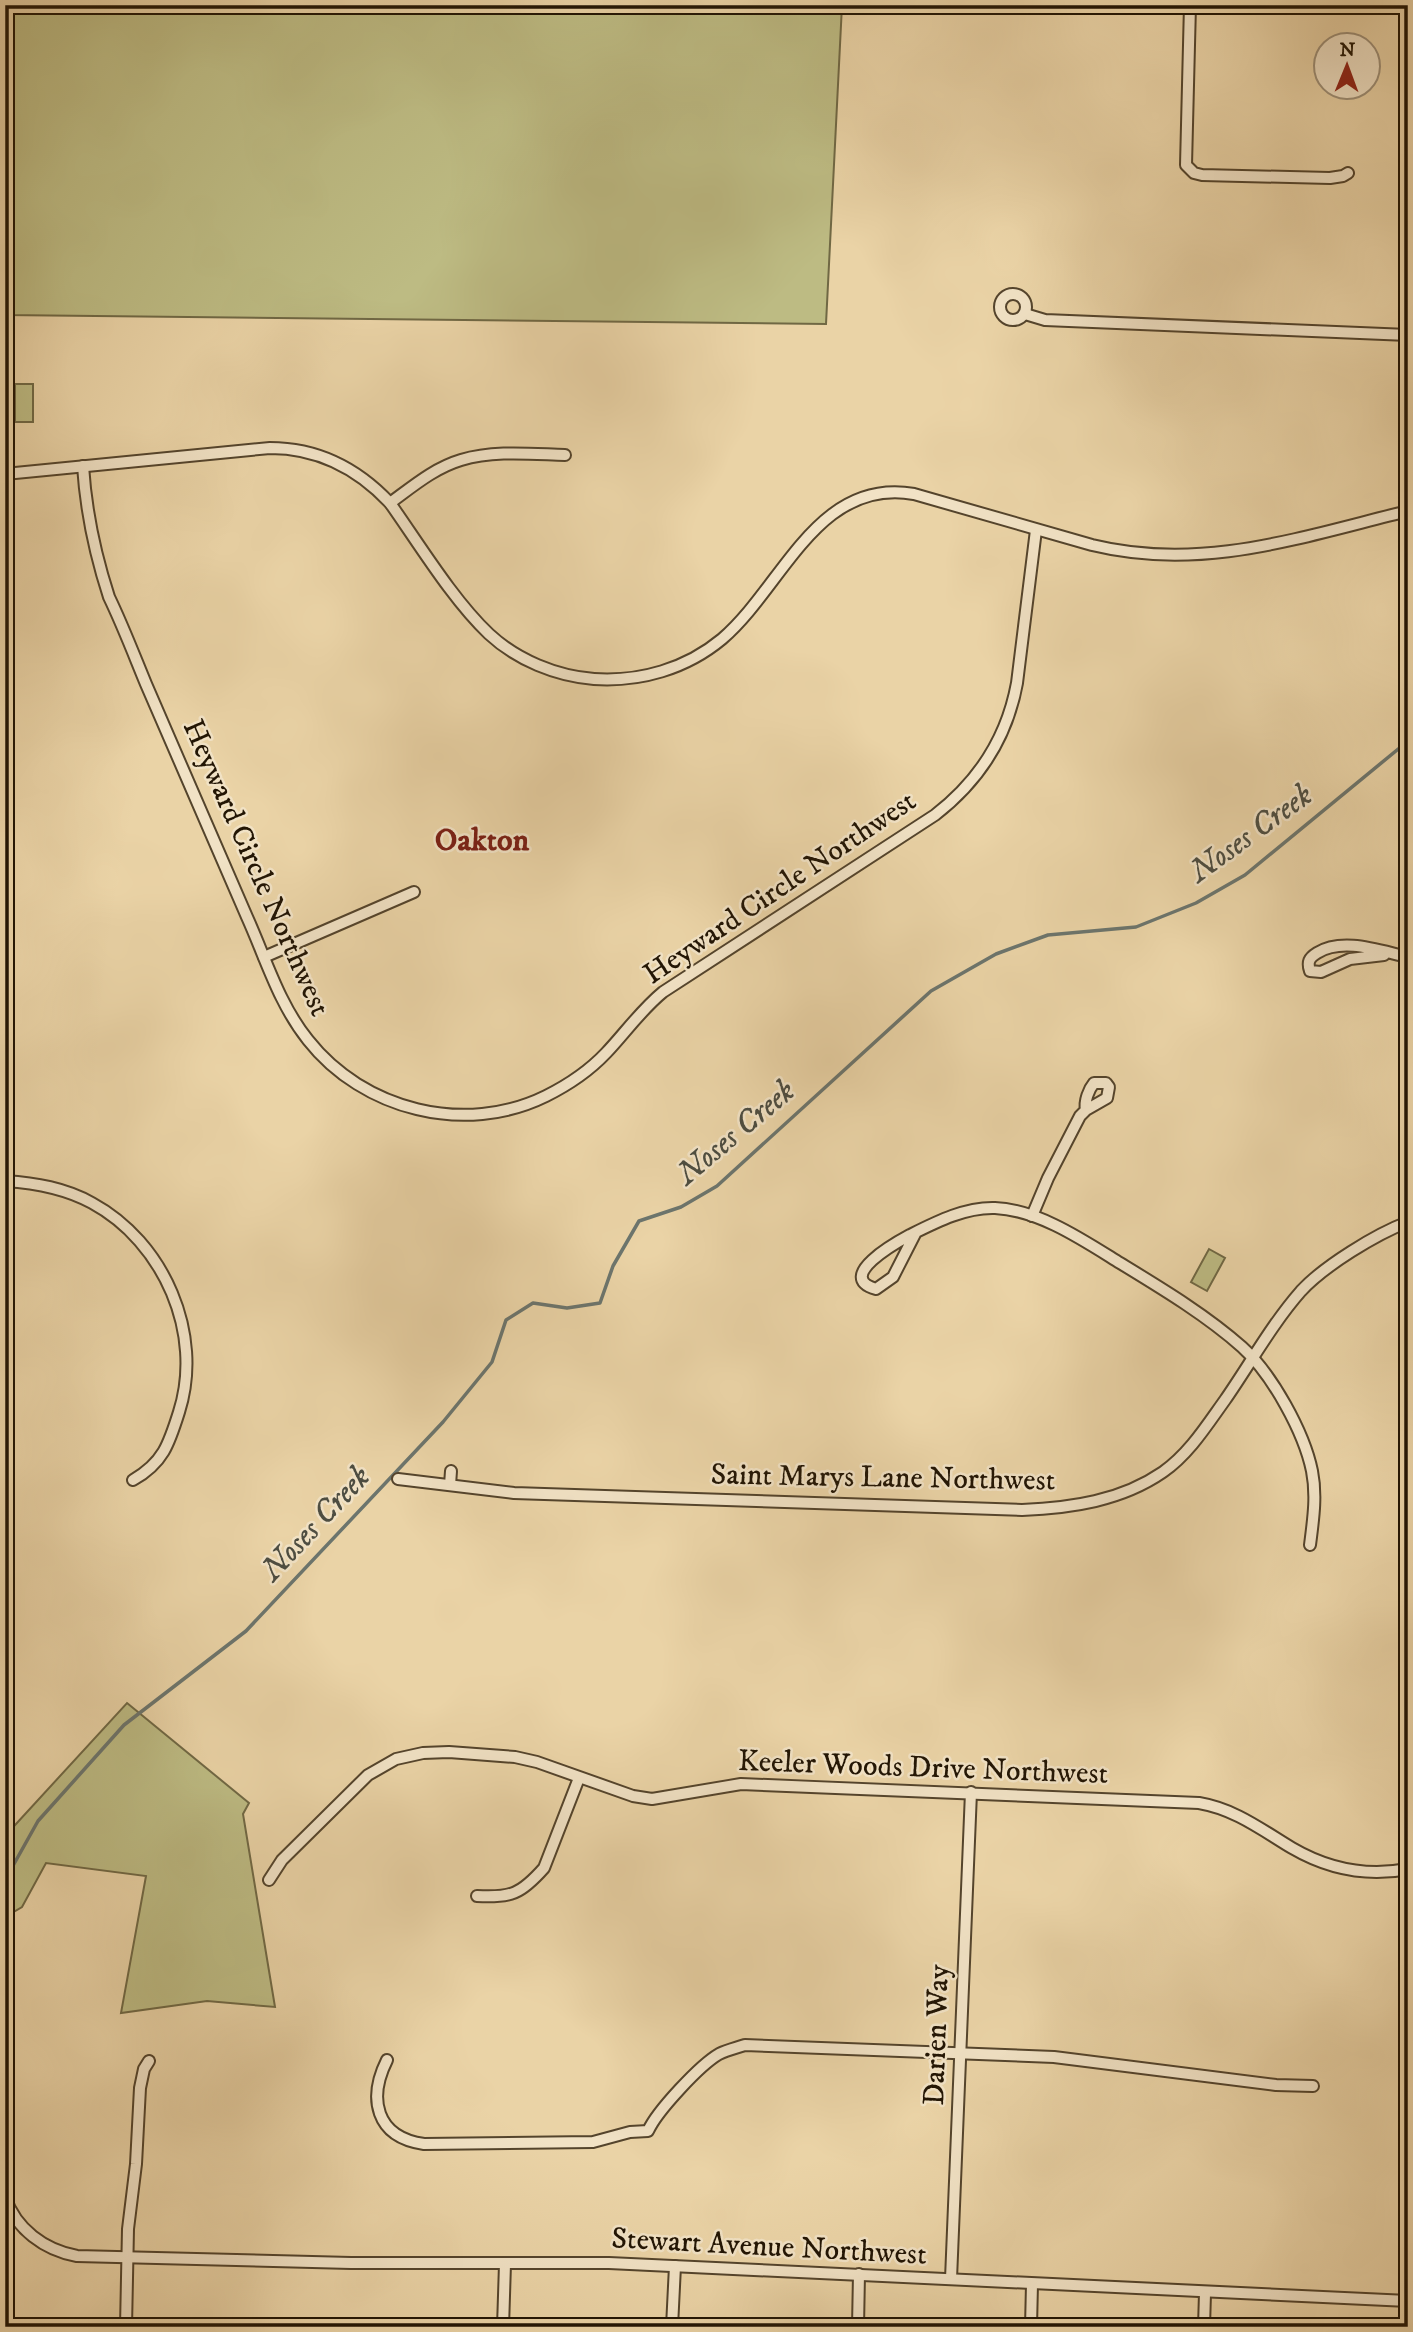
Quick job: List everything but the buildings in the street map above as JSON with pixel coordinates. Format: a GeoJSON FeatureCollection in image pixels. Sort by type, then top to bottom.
{"type":"FeatureCollection","features":[{"type":"Feature","properties":{"kind":"street"},"geometry":{"type":"LineString","coordinates":[[1190,5],[1186,164],[1190,169],[1202,175],[1237,176],[1337,178],[1348,173]]}},
{"type":"Feature","properties":{"kind":"street"},"geometry":{"type":"LineString","coordinates":[[1025,314],[1045,320],[1408,335]]}},
{"type":"Feature","properties":{"kind":"street"},"geometry":{"type":"LineString","coordinates":[[5,474],[255,449],[288,448],[310,453],[343,466],[363,478],[390,503],[464,606],[491,636],[520,656],[551,670],[612,680],[661,672],[710,648],[737,623],[834,512],[856,499],[879,492],[903,492],[1119,551],[1162,556],[1253,549],[1408,511]]}},
{"type":"Feature","properties":{"kind":"street"},"geometry":{"type":"LineString","coordinates":[[390,503],[431,474],[460,460],[491,454],[565,455]]}},
{"type":"Feature","properties":{"kind":"street","name":"Heyward Circle Northwest"},"geometry":{"type":"LineString","coordinates":[[83,466],[91,533],[109,597],[290,1013],[309,1042],[363,1089],[392,1103],[431,1112],[476,1114],[516,1108],[564,1086],[604,1056],[650,1002],[663,992],[935,815],[961,794],[979,774],[1003,732],[1014,698],[1036,530]]}},
{"type":"Feature","properties":{"kind":"street"},"geometry":{"type":"LineString","coordinates":[[264,957],[414,892]]}},
{"type":"Feature","properties":{"kind":"street"},"geometry":{"type":"LineString","coordinates":[[1387,952],[1384,955],[1350,959],[1321,972],[1310,971],[1308,968],[1312,956],[1322,949],[1337,946],[1350,946],[1387,952],[1408,957]]}},
{"type":"Feature","properties":{"kind":"street"},"geometry":{"type":"LineString","coordinates":[[1032,1216],[1048,1178],[1080,1116],[1086,1110]]}},
{"type":"Feature","properties":{"kind":"street"},"geometry":{"type":"LineString","coordinates":[[5,1181],[55,1188],[92,1203],[111,1215],[142,1243],[154,1259],[173,1295],[184,1333],[186,1353],[182,1401],[164,1454],[155,1465],[133,1480]]}},
{"type":"Feature","properties":{"kind":"street"},"geometry":{"type":"LineString","coordinates":[[916,1232],[893,1277],[876,1289],[868,1287],[863,1280],[867,1265],[895,1243],[916,1232],[943,1219],[977,1209],[1004,1209],[1032,1216],[1077,1237],[1123,1264],[1242,1347],[1285,1408],[1306,1453],[1312,1471],[1314,1503],[1310,1545]]}},
{"type":"Feature","properties":{"kind":"street","name":"Saint Marys Lane Northwest"},"geometry":{"type":"LineString","coordinates":[[398,1479],[527,1493],[1022,1510],[1073,1507],[1126,1492],[1169,1467],[1204,1429],[1280,1317],[1303,1289],[1347,1256],[1408,1222]]}},
{"type":"Feature","properties":{"kind":"street"},"geometry":{"type":"LineString","coordinates":[[450,1485],[452,1471]]}},
{"type":"Feature","properties":{"kind":"street","name":"Keeler Woods Drive Northwest"},"geometry":{"type":"LineString","coordinates":[[269,1880],[282,1860],[368,1775],[396,1759],[423,1753],[515,1757],[633,1796],[652,1799],[741,1784],[1182,1802],[1215,1806],[1239,1816],[1306,1856],[1328,1865],[1371,1873],[1408,1869]]}},
{"type":"Feature","properties":{"kind":"street"},"geometry":{"type":"LineString","coordinates":[[477,1896],[501,1898],[512,1895],[544,1868],[579,1778]]}},
{"type":"Feature","properties":{"kind":"street","name":"Darien Way"},"geometry":{"type":"LineString","coordinates":[[951,2280],[971,1792]]}},
{"type":"Feature","properties":{"kind":"street"},"geometry":{"type":"LineString","coordinates":[[387,2060],[378,2078],[376,2090],[383,2120],[404,2139],[424,2144],[593,2142],[630,2132],[648,2131],[654,2117],[709,2061],[729,2049],[745,2045],[1054,2057],[1276,2085],[1313,2086]]}},
{"type":"Feature","properties":{"kind":"street"},"geometry":{"type":"LineString","coordinates":[[126,2327],[129,2215],[136,2164],[140,2088],[144,2069],[149,2062]]}},
{"type":"Feature","properties":{"kind":"street"},"geometry":{"type":"LineString","coordinates":[[5,2197],[17,2222],[5,2227]]}},
{"type":"Feature","properties":{"kind":"street","name":"Stewart Avenue Northwest"},"geometry":{"type":"LineString","coordinates":[[17,2222],[34,2238],[62,2252],[85,2256],[505,2264],[609,2263],[1408,2301]]}},
{"type":"Feature","properties":{"kind":"street"},"geometry":{"type":"LineString","coordinates":[[503,2327],[505,2264]]}},
{"type":"Feature","properties":{"kind":"street"},"geometry":{"type":"LineString","coordinates":[[673,2327],[675,2266]]}},
{"type":"Feature","properties":{"kind":"street"},"geometry":{"type":"LineString","coordinates":[[858,2327],[859,2274]]}},
{"type":"Feature","properties":{"kind":"street"},"geometry":{"type":"LineString","coordinates":[[1031,2327],[1032,2284]]}},
{"type":"Feature","properties":{"kind":"street"},"geometry":{"type":"LineString","coordinates":[[1204,2327],[1205,2293]]}},
{"type":"Feature","properties":{"kind":"shaded area"},"geometry":{"type":"Polygon","coordinates":[[[5,5],[842,5],[826,324],[5,315],[5,5]]]}},
{"type":"Feature","properties":{"kind":"shaded area"},"geometry":{"type":"Polygon","coordinates":[[[15,384],[33,384],[33,422],[15,422],[15,384]]]}},
{"type":"Feature","properties":{"kind":"shaded area"},"geometry":{"type":"Polygon","coordinates":[[[1209,1249],[1225,1258],[1207,1291],[1191,1282],[1209,1249]]]}},
{"type":"Feature","properties":{"kind":"shaded area"},"geometry":{"type":"Polygon","coordinates":[[[127,1703],[249,1803],[243,1814],[275,2007],[207,2001],[121,2013],[146,1876],[46,1863],[22,1907],[5,1917],[5,1836],[127,1703]]]}},
{"type":"Feature","properties":{"kind":"waterway","name":"Noses Creek"},"geometry":{"type":"LineString","coordinates":[[5,1880],[38,1821],[124,1725],[246,1631],[443,1422],[492,1362],[506,1320],[533,1303],[567,1308],[600,1303],[613,1266],[639,1221],[681,1207],[717,1186],[931,991],[996,954],[1048,935],[1136,927],[1196,903],[1245,875],[1408,741]]}},
{"type":"Feature","properties":{"kind":"district","name":"Oakton"},"geometry":{"type":"Point","coordinates":[482,841]}}]}
